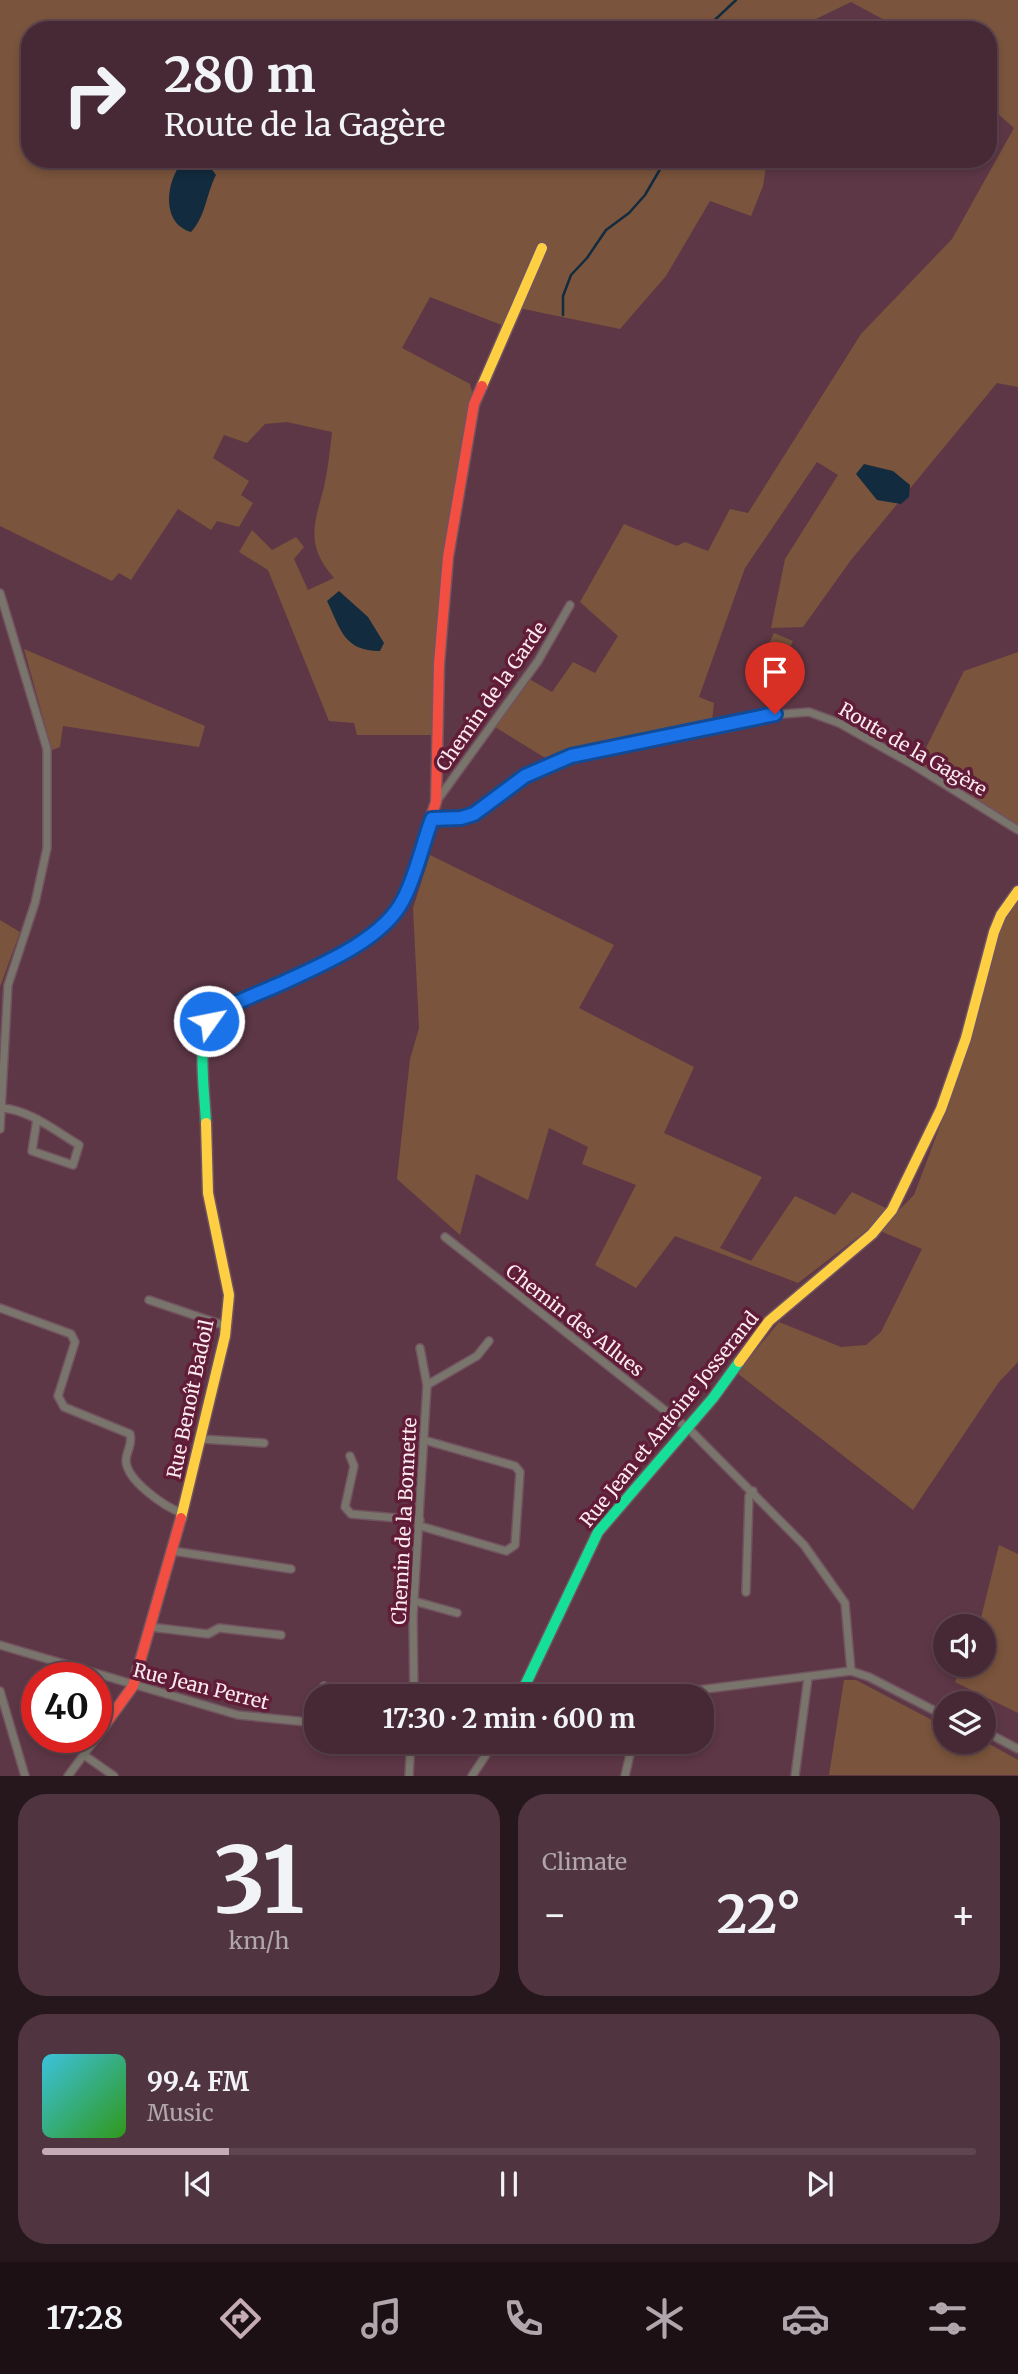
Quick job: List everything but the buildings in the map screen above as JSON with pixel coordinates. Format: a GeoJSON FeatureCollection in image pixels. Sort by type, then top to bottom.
{"type":"FeatureCollection","features":[{"type":"Feature","properties":{"kind":"street"},"geometry":{"type":"LineString","coordinates":[[432,819],[436,802],[439,664],[448,557],[474,404],[542,248]]}},
{"type":"Feature","properties":{"kind":"street"},"geometry":{"type":"LineString","coordinates":[[0,593],[47,749],[47,848],[35,903],[8,985],[0,1129]]}},
{"type":"Feature","properties":{"kind":"street","name":"Chemin de la Garde"},"geometry":{"type":"LineString","coordinates":[[436,802],[538,661],[569,605]]}},
{"type":"Feature","properties":{"kind":"street","name":"Route de la Gagère"},"geometry":{"type":"LineString","coordinates":[[432,819],[461,818],[474,814],[525,776],[571,756],[754,716],[809,712],[839,723],[900,757],[1018,830]]}},
{"type":"Feature","properties":{"kind":"street","name":"Rue Benoît Badoil"},"geometry":{"type":"LineString","coordinates":[[112,1714],[132,1686],[173,1551],[226,1326],[229,1295],[208,1193],[204,1046],[209,1021],[222,1009],[303,974],[372,936],[391,919],[403,900],[432,819]]}},
{"type":"Feature","properties":{"kind":"street","name":"Rue Jean et Antoine Josserand"},"geometry":{"type":"LineString","coordinates":[[526,1684],[598,1532],[713,1398],[769,1321],[872,1234],[892,1210],[941,1109],[976,1007],[994,932],[1001,915],[1018,891]]}},
{"type":"Feature","properties":{"kind":"street"},"geometry":{"type":"LineString","coordinates":[[3,1108],[21,1110],[37,1119],[79,1145],[73,1165],[32,1151],[37,1119]]}},
{"type":"Feature","properties":{"kind":"street","name":"Chemin des Allues"},"geometry":{"type":"LineString","coordinates":[[445,1237],[686,1429],[804,1545],[845,1604],[851,1671]]}},
{"type":"Feature","properties":{"kind":"street"},"geometry":{"type":"LineString","coordinates":[[149,1300],[226,1326]]}},
{"type":"Feature","properties":{"kind":"street"},"geometry":{"type":"LineString","coordinates":[[0,1308],[71,1334],[75,1342],[58,1396],[64,1407],[130,1434],[132,1441],[126,1459],[128,1470],[150,1494],[182,1513]]}},
{"type":"Feature","properties":{"kind":"street"},"geometry":{"type":"LineString","coordinates":[[427,1385],[477,1356],[489,1341]]}},
{"type":"Feature","properties":{"kind":"street","name":"Chemin de la Bonnette"},"geometry":{"type":"LineString","coordinates":[[414,1684],[414,1601],[427,1385],[420,1348]]}},
{"type":"Feature","properties":{"kind":"street"},"geometry":{"type":"LineString","coordinates":[[201,1439],[264,1443]]}},
{"type":"Feature","properties":{"kind":"street"},"geometry":{"type":"LineString","coordinates":[[350,1456],[354,1466],[345,1507],[351,1514],[420,1523],[506,1551],[515,1545],[520,1472],[515,1466],[424,1440]]}},
{"type":"Feature","properties":{"kind":"street"},"geometry":{"type":"LineString","coordinates":[[746,1592],[749,1496],[753,1492]]}},
{"type":"Feature","properties":{"kind":"street"},"geometry":{"type":"LineString","coordinates":[[173,1551],[291,1569]]}},
{"type":"Feature","properties":{"kind":"street"},"geometry":{"type":"LineString","coordinates":[[414,1601],[457,1613]]}},
{"type":"Feature","properties":{"kind":"street"},"geometry":{"type":"LineString","coordinates":[[150,1627],[208,1634],[219,1628],[281,1635]]}},
{"type":"Feature","properties":{"kind":"street","name":"Rue Jean Perret"},"geometry":{"type":"LineString","coordinates":[[0,1645],[132,1686],[239,1715],[304,1722]]}},
{"type":"Feature","properties":{"kind":"street"},"geometry":{"type":"LineString","coordinates":[[714,1689],[851,1671],[869,1677],[933,1710]]}},
{"type":"Feature","properties":{"kind":"street"},"geometry":{"type":"LineString","coordinates":[[795,1776],[808,1678]]}},
{"type":"Feature","properties":{"kind":"street"},"geometry":{"type":"LineString","coordinates":[[0,1691],[25,1776]]}},
{"type":"Feature","properties":{"kind":"street"},"geometry":{"type":"LineString","coordinates":[[996,1737],[1018,1749]]}},
{"type":"Feature","properties":{"kind":"street"},"geometry":{"type":"LineString","coordinates":[[409,1776],[410,1754]]}},
{"type":"Feature","properties":{"kind":"street"},"geometry":{"type":"LineString","coordinates":[[472,1776],[487,1754]]}},
{"type":"Feature","properties":{"kind":"street"},"geometry":{"type":"LineString","coordinates":[[625,1776],[631,1754]]}},
{"type":"Feature","properties":{"kind":"street"},"geometry":{"type":"LineString","coordinates":[[84,1755],[114,1776]]}},
{"type":"Feature","properties":{"kind":"street","name":"Rue Benoît Badoil"},"geometry":{"type":"LineString","coordinates":[[68,1776],[84,1755]]}},
{"type":"Feature","properties":{"kind":"shaded area"},"geometry":{"type":"Polygon","coordinates":[[[0,0],[1018,0],[1018,387],[997,383],[851,560],[803,627],[771,628],[785,559],[838,475],[817,462],[745,568],[699,697],[714,703],[712,721],[547,759],[495,727],[529,679],[552,692],[573,662],[595,673],[618,636],[580,602],[624,524],[677,546],[685,542],[708,551],[730,509],[748,513],[861,334],[952,239],[992,168],[997,168],[997,158],[1014,128],[997,113],[997,21],[886,21],[851,2],[812,21],[21,21],[21,168],[766,168],[763,186],[751,216],[710,201],[666,276],[620,329],[514,307],[504,326],[430,297],[402,348],[470,384],[472,392],[446,556],[434,735],[357,735],[354,723],[329,721],[268,570],[239,552],[252,530],[272,550],[296,537],[304,547],[294,559],[308,590],[334,578],[319,555],[314,534],[327,473],[332,432],[287,422],[265,424],[247,443],[224,435],[213,458],[249,481],[241,495],[253,503],[239,527],[217,521],[211,530],[178,509],[131,580],[119,573],[112,581],[0,526],[0,0]]]}},
{"type":"Feature","properties":{"kind":"shaded area"},"geometry":{"type":"Polygon","coordinates":[[[774,633],[793,641],[775,681],[756,673],[774,633]]]}},
{"type":"Feature","properties":{"kind":"shaded area"},"geometry":{"type":"Polygon","coordinates":[[[24,649],[205,726],[199,747],[63,726],[60,747],[52,750],[24,649]]]}},
{"type":"Feature","properties":{"kind":"shaded area"},"geometry":{"type":"Polygon","coordinates":[[[1018,652],[1018,826],[918,764],[964,671],[1018,652]]]}},
{"type":"Feature","properties":{"kind":"shaded area"},"geometry":{"type":"Polygon","coordinates":[[[430,855],[614,945],[579,1008],[694,1067],[664,1133],[762,1177],[720,1248],[751,1261],[795,1196],[835,1215],[852,1192],[896,1213],[914,1195],[960,1073],[997,932],[1018,896],[1018,1362],[999,1382],[913,1510],[737,1373],[779,1322],[841,1347],[866,1345],[881,1332],[922,1249],[871,1227],[798,1283],[675,1236],[636,1288],[595,1265],[636,1185],[582,1164],[588,1147],[549,1128],[528,1200],[476,1174],[460,1235],[397,1179],[410,1059],[419,1028],[413,908],[430,855]]]}},
{"type":"Feature","properties":{"kind":"shaded area"},"geometry":{"type":"Polygon","coordinates":[[[0,920],[20,932],[0,987],[0,920]]]}},
{"type":"Feature","properties":{"kind":"shaded area"},"geometry":{"type":"Polygon","coordinates":[[[999,1545],[1018,1554],[1018,1713],[996,1702],[996,1691],[973,1691],[955,1682],[957,1677],[996,1677],[996,1614],[982,1614],[999,1545]]]}},
{"type":"Feature","properties":{"kind":"shaded area"},"geometry":{"type":"Polygon","coordinates":[[[844,1680],[856,1680],[933,1721],[933,1754],[996,1754],[996,1748],[1018,1760],[1018,1775],[829,1775],[844,1680]]]}},
{"type":"Feature","properties":{"kind":"water"},"geometry":{"type":"Polygon","coordinates":[[[178,168],[211,168],[216,175],[200,219],[191,232],[174,220],[170,210],[173,178],[178,168]]]}},
{"type":"Feature","properties":{"kind":"water"},"geometry":{"type":"Polygon","coordinates":[[[864,464],[893,471],[910,485],[909,497],[901,504],[877,500],[856,474],[864,464]]]}},
{"type":"Feature","properties":{"kind":"water"},"geometry":{"type":"Polygon","coordinates":[[[339,591],[368,617],[384,643],[380,651],[358,647],[340,630],[327,601],[339,591]]]}},
{"type":"Feature","properties":{"kind":"waterway"},"geometry":{"type":"LineString","coordinates":[[714,21],[736,0]]}},
{"type":"Feature","properties":{"kind":"waterway"},"geometry":{"type":"LineString","coordinates":[[563,315],[563,296],[571,275],[587,258],[606,230],[629,213],[645,195],[661,168]]}},
{"type":"Feature","properties":{"kind":"traffic: fast"},"geometry":{"type":"LineString","coordinates":[[206,1123],[203,1043],[212,1016],[227,1006],[327,963],[382,928],[402,900],[421,847]]}},
{"type":"Feature","properties":{"kind":"traffic: fast"},"geometry":{"type":"LineString","coordinates":[[526,1684],[598,1532],[713,1398],[739,1362]]}},
{"type":"Feature","properties":{"kind":"traffic: slow"},"geometry":{"type":"LineString","coordinates":[[482,386],[542,248]]}},
{"type":"Feature","properties":{"kind":"traffic: slow"},"geometry":{"type":"LineString","coordinates":[[739,1362],[769,1321],[872,1234],[892,1210],[941,1109],[966,1038],[994,932],[1001,915],[1018,891]]}},
{"type":"Feature","properties":{"kind":"traffic: slow"},"geometry":{"type":"LineString","coordinates":[[181,1518],[225,1336],[229,1295],[208,1193],[206,1123]]}},
{"type":"Feature","properties":{"kind":"traffic: jam"},"geometry":{"type":"LineString","coordinates":[[421,847],[436,802],[439,664],[448,557],[474,404],[482,386]]}},
{"type":"Feature","properties":{"kind":"traffic: jam"},"geometry":{"type":"LineString","coordinates":[[112,1715],[133,1686],[181,1518]]}},
{"type":"Feature","properties":{"kind":"route"},"geometry":{"type":"LineString","coordinates":[[209,1021],[222,1009],[303,974],[372,936],[391,919],[403,900],[432,819],[461,818],[474,814],[525,776],[571,756],[754,716],[775,714]]}}]}
